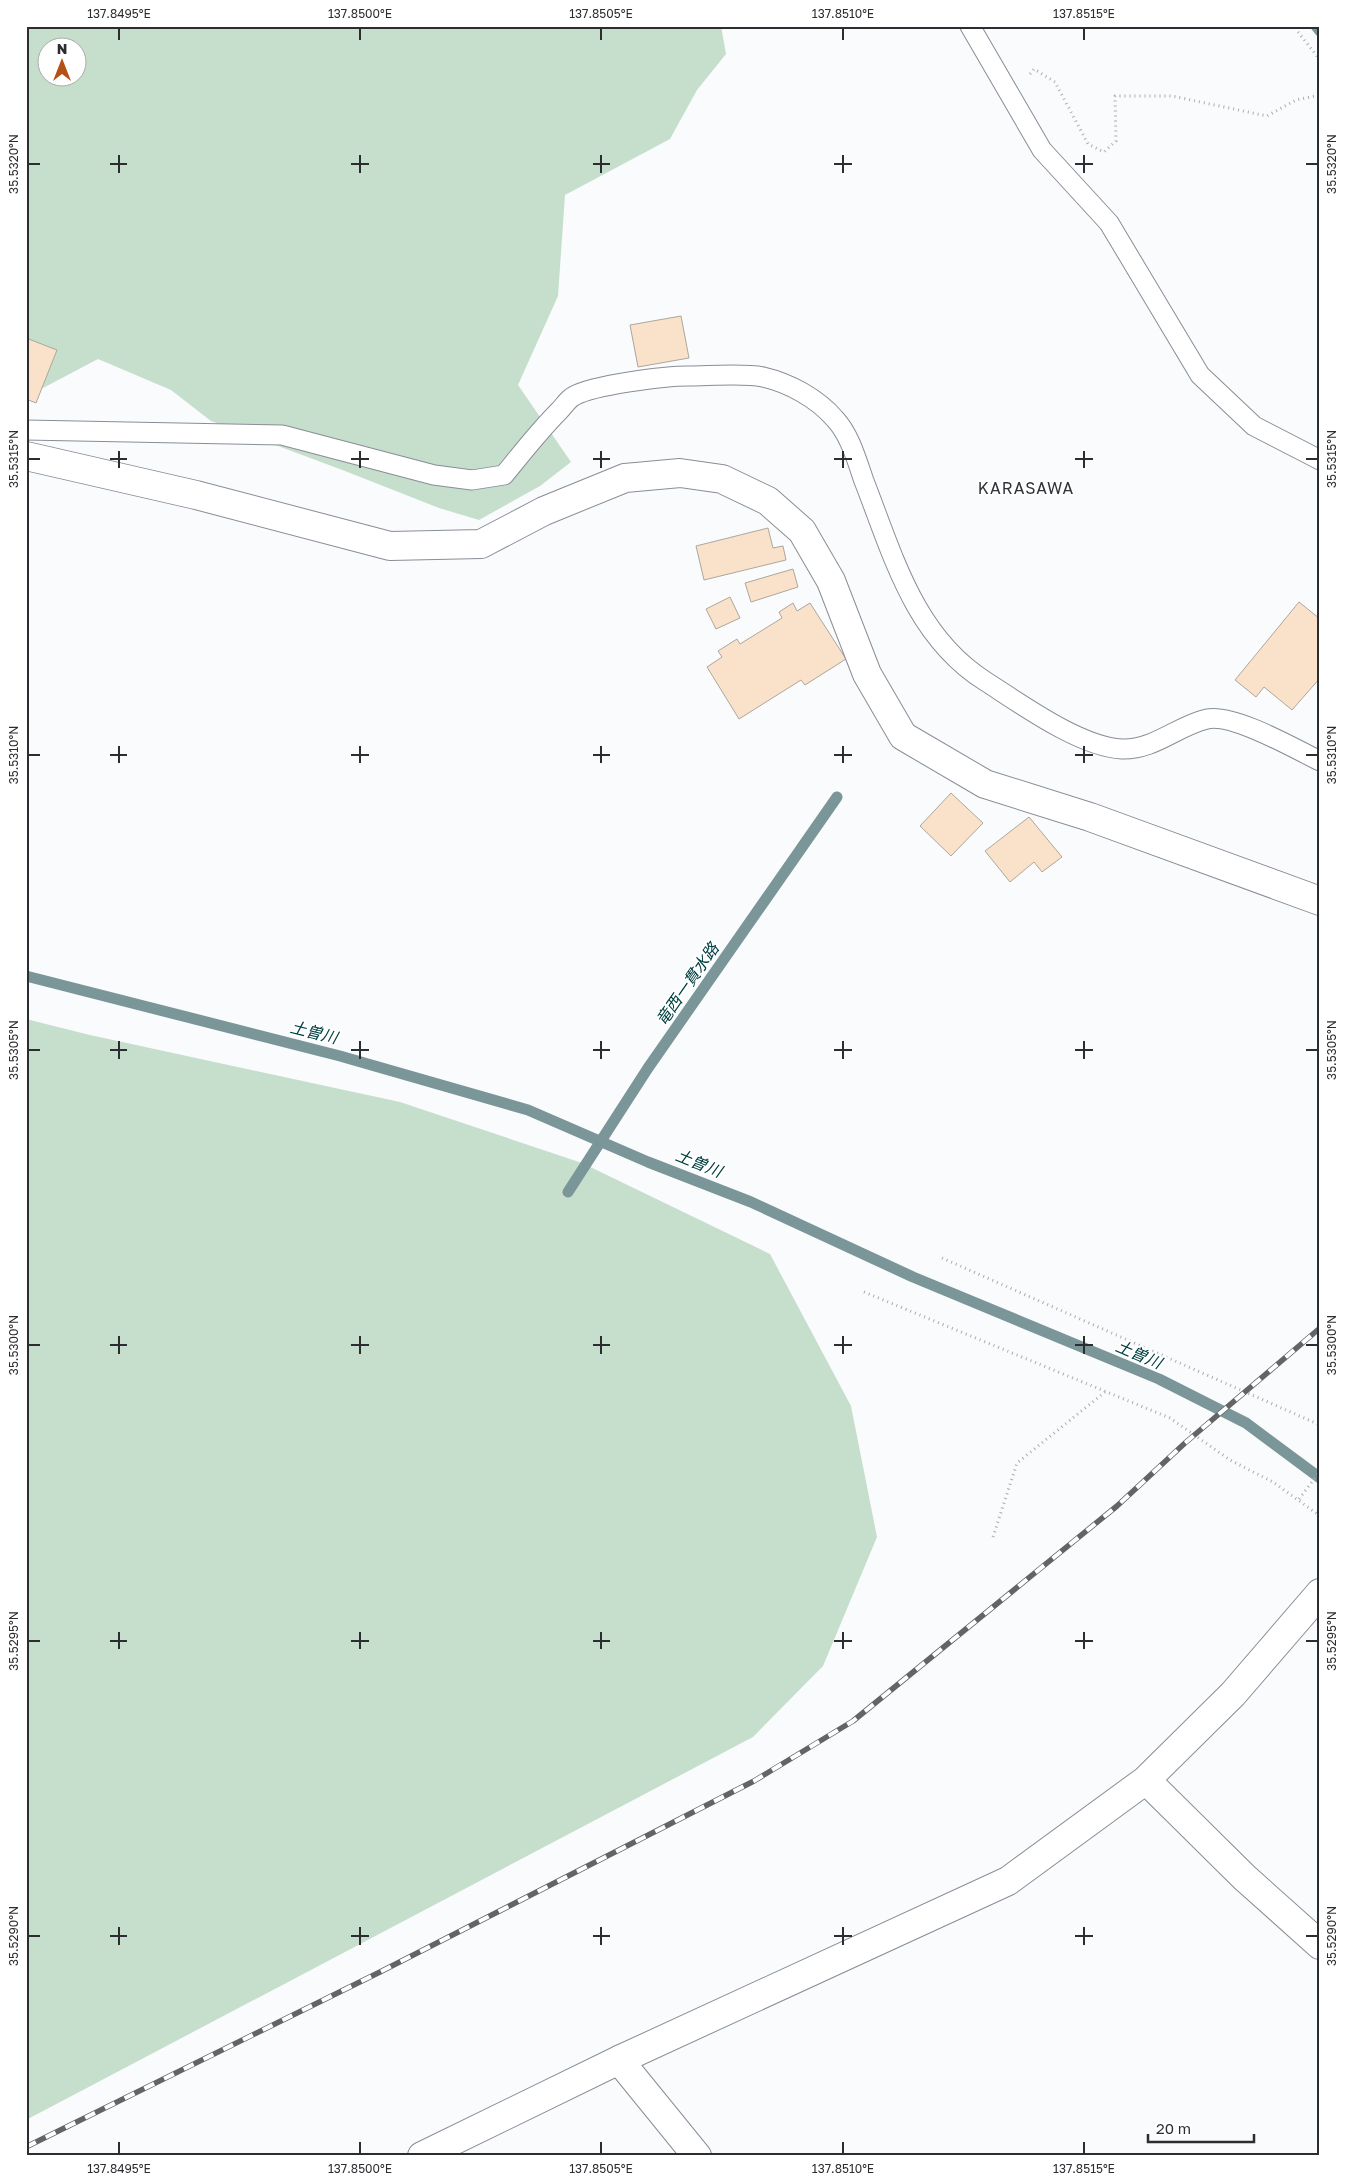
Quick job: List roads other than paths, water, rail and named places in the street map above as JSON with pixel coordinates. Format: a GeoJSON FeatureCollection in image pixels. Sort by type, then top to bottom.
{"type":"FeatureCollection","features":[{"type":"Feature","properties":{"kind":"street"},"geometry":{"type":"LineString","coordinates":[[26,456],[196,495],[390,546],[481,544],[544,511],[625,478],[680,474],[722,479],[768,501],[802,531],[831,581],[867,674],[903,736],[985,784],[1090,817],[1320,901]]}},
{"type":"Feature","properties":{"kind":"street"},"geometry":{"type":"LineString","coordinates":[[422,2156],[619,2060],[1008,1881],[1146,1780],[1233,1694],[1320,1593]]}},
{"type":"Feature","properties":{"kind":"street"},"geometry":{"type":"LineString","coordinates":[[1146,1780],[1244,1877],[1320,1945]]}},
{"type":"Feature","properties":{"kind":"street"},"geometry":{"type":"LineString","coordinates":[[619,2060],[697,2156]]}},
{"type":"Feature","properties":{"kind":"lane"},"geometry":{"type":"LineString","coordinates":[[970,26],[1042,150],[1109,223],[1200,375],[1254,426],[1320,460]]}},
{"type":"Feature","properties":{"kind":"lane"},"geometry":{"type":"LineString","coordinates":[[26,430],[282,435],[434,475],[472,480],[504,475],[548,422],[572,397],[592,388],[680,376],[760,376],[790,386],[816,401],[836,420],[850,443],[904,582],[920,613],[944,646],[961,665],[1076,737],[1100,745],[1123,749],[1150,745],[1208,719],[1246,725],[1320,761]]}},
{"type":"Feature","properties":{"kind":"waterway"},"geometry":{"type":"LineString","coordinates":[[1316,26],[1320,31]]}},
{"type":"Feature","properties":{"kind":"waterway","name":"竜西一貫水路"},"geometry":{"type":"LineString","coordinates":[[568,1192],[648,1068],[837,797]]}},
{"type":"Feature","properties":{"kind":"waterway","name":"土曽川"},"geometry":{"type":"LineString","coordinates":[[26,976],[340,1056],[528,1110],[648,1162],[751,1202],[913,1277],[1159,1379],[1246,1423],[1320,1478]]}},
{"type":"Feature","properties":{"kind":"railway"},"geometry":{"type":"LineString","coordinates":[[26,2147],[380,1972],[754,1781],[853,1721],[1117,1506],[1185,1443],[1320,1328]]}},
{"type":"Feature","properties":{"kind":"district","name":"KARASAWA"},"geometry":{"type":"Point","coordinates":[1026,488]}}]}
